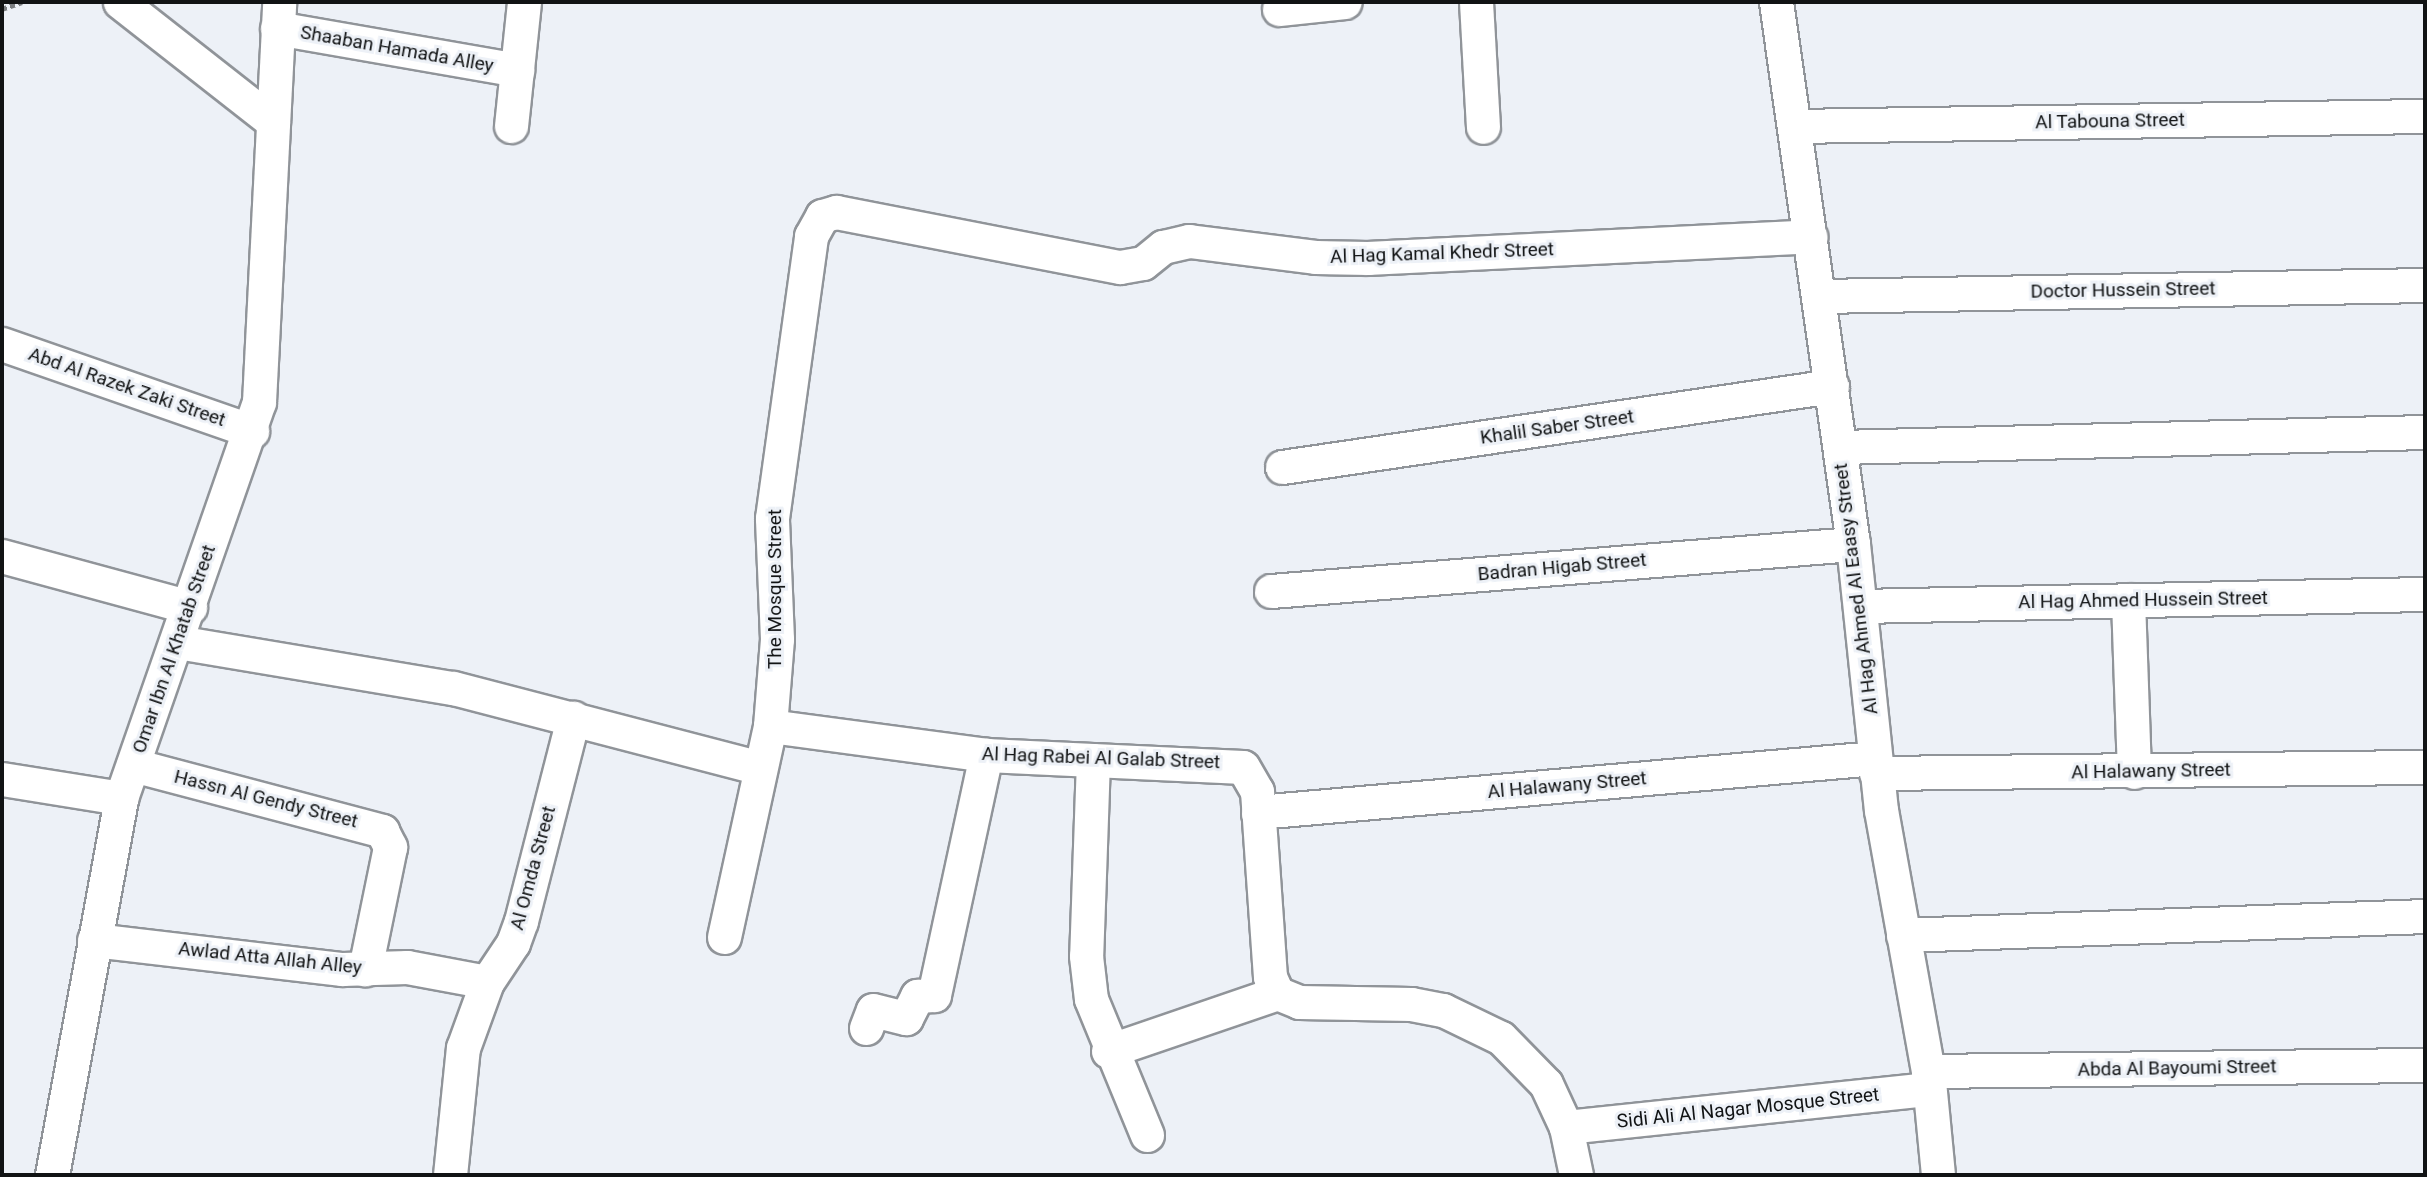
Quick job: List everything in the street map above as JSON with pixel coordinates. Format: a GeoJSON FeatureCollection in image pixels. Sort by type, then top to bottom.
{"type":"FeatureCollection","features":[{"type":"Feature","properties":{"kind":"street"},"geometry":{"type":"LineString","coordinates":[[120,2],[273,122]]}},
{"type":"Feature","properties":{"kind":"street"},"geometry":{"type":"LineString","coordinates":[[511,126],[524,2]]}},
{"type":"Feature","properties":{"kind":"street"},"geometry":{"type":"LineString","coordinates":[[1279,9],[1345,2]]}},
{"type":"Feature","properties":{"kind":"street"},"geometry":{"type":"LineString","coordinates":[[1476,2],[1483,127]]}},
{"type":"Feature","properties":{"kind":"street","name":"Al Hag Ahmed Al Eaasy Street"},"geometry":{"type":"LineString","coordinates":[[1776,2],[1820,296],[1853,544],[1876,765],[1929,1080],[1938,1175]]}},
{"type":"Feature","properties":{"kind":"street","name":"Omar Ibn Al Khatab Street"},"geometry":{"type":"LineString","coordinates":[[52,1175],[121,798],[252,431],[265,336],[278,15]]}},
{"type":"Feature","properties":{"kind":"street","name":"Shaaban Hamada Alley"},"geometry":{"type":"LineString","coordinates":[[278,15],[517,70]]}},
{"type":"Feature","properties":{"kind":"street","name":"Al Tabouna Street"},"geometry":{"type":"LineString","coordinates":[[1794,126],[2425,116]]}},
{"type":"Feature","properties":{"kind":"street","name":"Al Hag Kamal Khedr Street"},"geometry":{"type":"LineString","coordinates":[[836,212],[1120,267],[1143,264],[1163,247],[1189,241],[1315,257],[1368,258],[1810,236]]}},
{"type":"Feature","properties":{"kind":"street","name":"The Mosque Street"},"geometry":{"type":"LineString","coordinates":[[724,937],[770,726],[776,639],[772,518],[812,228],[822,216],[836,212]]}},
{"type":"Feature","properties":{"kind":"street","name":"Doctor Hussein Street"},"geometry":{"type":"LineString","coordinates":[[1820,296],[2425,285]]}},
{"type":"Feature","properties":{"kind":"street","name":"Abd Al Razek Zaki Street"},"geometry":{"type":"LineString","coordinates":[[2,344],[252,431]]}},
{"type":"Feature","properties":{"kind":"street","name":"Khalil Saber Street"},"geometry":{"type":"LineString","coordinates":[[1282,467],[1832,386]]}},
{"type":"Feature","properties":{"kind":"street"},"geometry":{"type":"LineString","coordinates":[[1840,447],[2425,432]]}},
{"type":"Feature","properties":{"kind":"street","name":"Badran Higab Street"},"geometry":{"type":"LineString","coordinates":[[1271,591],[1853,544]]}},
{"type":"Feature","properties":{"kind":"street"},"geometry":{"type":"LineString","coordinates":[[2,556],[190,607]]}},
{"type":"Feature","properties":{"kind":"street","name":"Al Hag Ahmed Hussein Street"},"geometry":{"type":"LineString","coordinates":[[1860,606],[2425,594]]}},
{"type":"Feature","properties":{"kind":"street"},"geometry":{"type":"LineString","coordinates":[[2128,600],[2134,772]]}},
{"type":"Feature","properties":{"kind":"street"},"geometry":{"type":"LineString","coordinates":[[177,642],[453,688],[760,768]]}},
{"type":"Feature","properties":{"kind":"street","name":"Al Omda Street"},"geometry":{"type":"LineString","coordinates":[[450,1175],[463,1048],[487,982],[513,943],[521,921],[573,718]]}},
{"type":"Feature","properties":{"kind":"street","name":"Al Hag Rabei Al Galab Street"},"geometry":{"type":"LineString","coordinates":[[770,726],[986,755],[1235,764],[1255,781],[1270,977],[1277,993]]}},
{"type":"Feature","properties":{"kind":"street"},"geometry":{"type":"LineString","coordinates":[[866,1028],[873,1010],[906,1018],[916,996],[934,995],[986,755]]}},
{"type":"Feature","properties":{"kind":"street"},"geometry":{"type":"LineString","coordinates":[[1093,760],[1086,956],[1091,999],[1108,1051],[1147,1135]]}},
{"type":"Feature","properties":{"kind":"street","name":"Hassn Al Gendy Street"},"geometry":{"type":"LineString","coordinates":[[133,765],[382,831],[390,847],[365,969]]}},
{"type":"Feature","properties":{"kind":"street","name":"Al Halawany Street"},"geometry":{"type":"LineString","coordinates":[[1258,812],[1876,765],[2134,772],[2425,767]]}},
{"type":"Feature","properties":{"kind":"street"},"geometry":{"type":"LineString","coordinates":[[2,779],[121,798]]}},
{"type":"Feature","properties":{"kind":"street"},"geometry":{"type":"LineString","coordinates":[[1903,935],[2425,916]]}},
{"type":"Feature","properties":{"kind":"street","name":"Awlad Atta Allah Alley"},"geometry":{"type":"LineString","coordinates":[[94,940],[365,969],[407,967],[487,982]]}},
{"type":"Feature","properties":{"kind":"street"},"geometry":{"type":"LineString","coordinates":[[1108,1051],[1277,993],[1298,1002],[1411,1004],[1473,1021],[1526,1059],[1546,1084],[1566,1127],[1576,1175]]}},
{"type":"Feature","properties":{"kind":"street","name":"Abda Al Bayoumi Street"},"geometry":{"type":"LineString","coordinates":[[1929,1080],[2425,1065]]}},
{"type":"Feature","properties":{"kind":"street","name":"Sidi Ali Al Nagar Mosque Street"},"geometry":{"type":"LineString","coordinates":[[1566,1127],[1929,1080]]}},
{"type":"Feature","properties":{"kind":"path"},"geometry":{"type":"LineString","coordinates":[[2,9],[22,2]]}}]}
